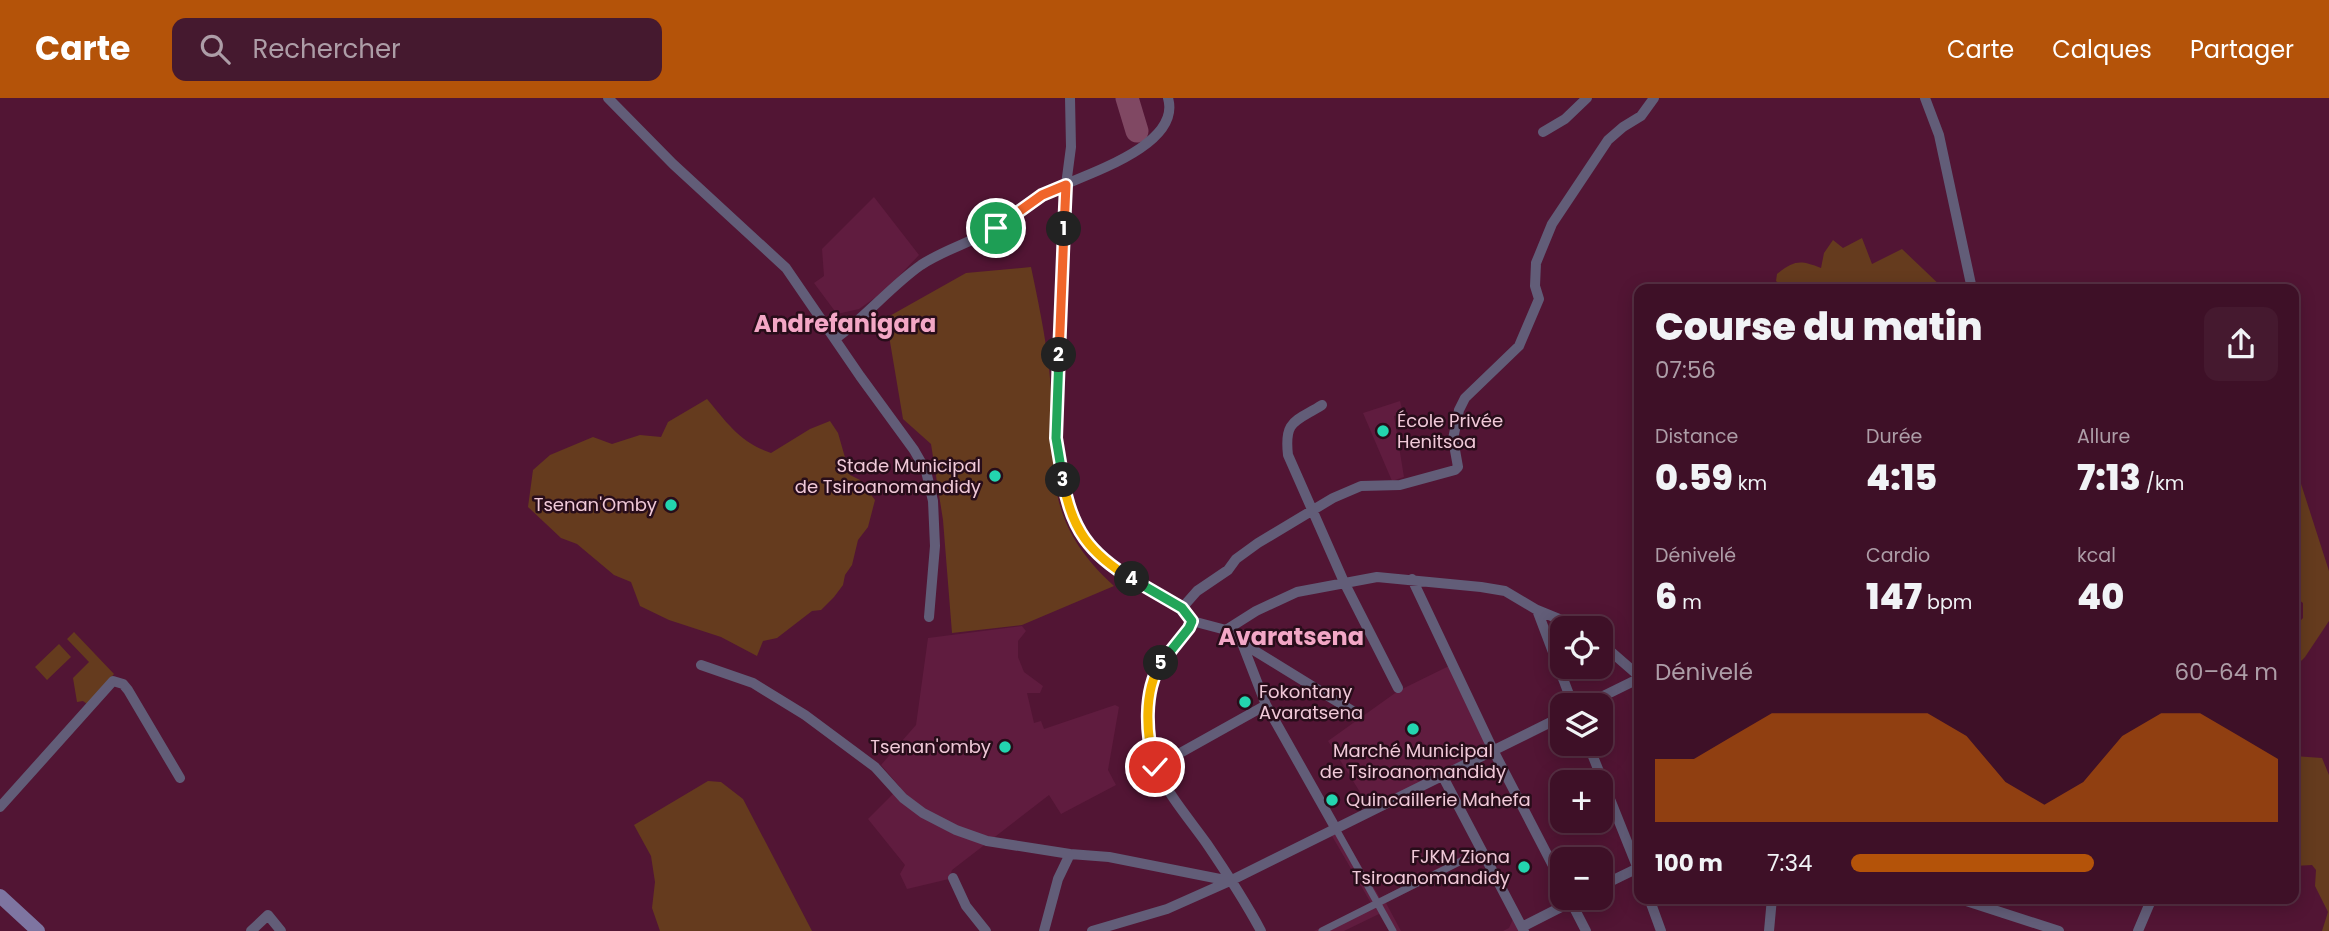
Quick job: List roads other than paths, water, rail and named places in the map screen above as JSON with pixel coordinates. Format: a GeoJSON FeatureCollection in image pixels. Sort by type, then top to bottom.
{"type":"FeatureCollection","features":[{"type":"Feature","properties":{"kind":"main road"},"geometry":{"type":"LineString","coordinates":[[0,896],[38,931]]}},
{"type":"Feature","properties":{"kind":"street"},"geometry":{"type":"LineString","coordinates":[[608,98],[673,164],[786,268],[914,450],[926,471],[933,501],[935,546],[929,617]]}},
{"type":"Feature","properties":{"kind":"street"},"geometry":{"type":"LineString","coordinates":[[1070,98],[1071,147],[1066,185],[1056,438],[1067,502],[1076,525],[1093,551],[1110,565],[1182,608],[1192,621],[1226,630],[1242,643],[1359,715]]}},
{"type":"Feature","properties":{"kind":"street"},"geometry":{"type":"LineString","coordinates":[[835,338],[859,321],[918,267],[939,254],[996,228],[1042,195],[1128,157],[1147,144],[1163,128],[1171,106],[1168,98]]}},
{"type":"Feature","properties":{"kind":"street"},"geometry":{"type":"LineString","coordinates":[[1543,132],[1565,119],[1587,98]]}},
{"type":"Feature","properties":{"kind":"street"},"geometry":{"type":"LineString","coordinates":[[1182,608],[1236,559],[1333,498],[1361,486],[1400,485],[1458,467],[1453,439],[1459,410],[1465,398],[1519,346],[1539,299],[1535,286],[1536,263],[1552,223],[1608,141],[1623,127],[1641,117],[1654,98]]}},
{"type":"Feature","properties":{"kind":"street"},"geometry":{"type":"LineString","coordinates":[[1926,98],[1939,135],[1971,284]]}},
{"type":"Feature","properties":{"kind":"street"},"geometry":{"type":"LineString","coordinates":[[1322,405],[1290,425],[1286,436],[1288,455],[1344,582],[1398,688]]}},
{"type":"Feature","properties":{"kind":"street"},"geometry":{"type":"LineString","coordinates":[[1226,630],[1256,611],[1297,592],[1377,577],[1481,587],[1505,592],[1552,616]]}},
{"type":"Feature","properties":{"kind":"street"},"geometry":{"type":"LineString","coordinates":[[1412,579],[1493,750],[1550,860]]}},
{"type":"Feature","properties":{"kind":"street"},"geometry":{"type":"LineString","coordinates":[[1537,610],[1568,693]]}},
{"type":"Feature","properties":{"kind":"street"},"geometry":{"type":"LineString","coordinates":[[1192,621],[1155,673],[1148,697],[1151,751],[1155,767],[1169,792],[1261,931]]}},
{"type":"Feature","properties":{"kind":"street"},"geometry":{"type":"LineString","coordinates":[[1242,643],[1266,705],[1394,931]]}},
{"type":"Feature","properties":{"kind":"street"},"geometry":{"type":"LineString","coordinates":[[1613,654],[1634,673]]}},
{"type":"Feature","properties":{"kind":"street"},"geometry":{"type":"LineString","coordinates":[[701,665],[753,683],[805,715],[875,767],[903,798],[923,813],[956,830],[987,841],[1109,857],[1230,881]]}},
{"type":"Feature","properties":{"kind":"street"},"geometry":{"type":"LineString","coordinates":[[0,807],[113,681],[123,684],[128,690],[180,778]]}},
{"type":"Feature","properties":{"kind":"street"},"geometry":{"type":"LineString","coordinates":[[1609,693],[1634,681]]}},
{"type":"Feature","properties":{"kind":"street"},"geometry":{"type":"LineString","coordinates":[[1155,767],[1266,705]]}},
{"type":"Feature","properties":{"kind":"street"},"geometry":{"type":"LineString","coordinates":[[1093,931],[1167,909],[1230,881],[1550,722]]}},
{"type":"Feature","properties":{"kind":"street"},"geometry":{"type":"LineString","coordinates":[[1593,756],[1634,858]]}},
{"type":"Feature","properties":{"kind":"street"},"geometry":{"type":"LineString","coordinates":[[1442,775],[1520,930],[1554,910]]}},
{"type":"Feature","properties":{"kind":"street"},"geometry":{"type":"LineString","coordinates":[[1322,931],[1481,851]]}},
{"type":"Feature","properties":{"kind":"street"},"geometry":{"type":"LineString","coordinates":[[1044,931],[1058,879],[1070,854]]}},
{"type":"Feature","properties":{"kind":"street"},"geometry":{"type":"LineString","coordinates":[[1613,881],[1634,872]]}},
{"type":"Feature","properties":{"kind":"street"},"geometry":{"type":"LineString","coordinates":[[953,878],[966,906],[986,931]]}},
{"type":"Feature","properties":{"kind":"street"},"geometry":{"type":"LineString","coordinates":[[1651,904],[1661,931]]}},
{"type":"Feature","properties":{"kind":"street"},"geometry":{"type":"LineString","coordinates":[[1769,931],[1771,904]]}},
{"type":"Feature","properties":{"kind":"street"},"geometry":{"type":"LineString","coordinates":[[1976,904],[2059,931]]}},
{"type":"Feature","properties":{"kind":"street"},"geometry":{"type":"LineString","coordinates":[[2137,931],[2149,904]]}},
{"type":"Feature","properties":{"kind":"street"},"geometry":{"type":"LineString","coordinates":[[1577,910],[1586,931]]}},
{"type":"Feature","properties":{"kind":"street"},"geometry":{"type":"LineString","coordinates":[[251,931],[268,915],[281,931]]}},
{"type":"Feature","properties":{"kind":"place","name":"École Privée Henitsoa"},"geometry":{"type":"Point","coordinates":[1383,431]}},
{"type":"Feature","properties":{"kind":"place","name":"Stade Municipal de Tsiroanomandidy"},"geometry":{"type":"Point","coordinates":[995,476]}},
{"type":"Feature","properties":{"kind":"place","name":"Tsenan'Omby"},"geometry":{"type":"Point","coordinates":[671,505]}},
{"type":"Feature","properties":{"kind":"place","name":"Fokontany Avaratsena"},"geometry":{"type":"Point","coordinates":[1245,702]}},
{"type":"Feature","properties":{"kind":"place","name":"Marché Municipal de Tsiroanomandidy"},"geometry":{"type":"Point","coordinates":[1413,729]}},
{"type":"Feature","properties":{"kind":"place","name":"Tsenan'omby"},"geometry":{"type":"Point","coordinates":[1005,747]}},
{"type":"Feature","properties":{"kind":"place","name":"Quincaillerie Mahefa"},"geometry":{"type":"Point","coordinates":[1332,800]}},
{"type":"Feature","properties":{"kind":"place","name":"FJKM Ziona Tsiroanomandidy"},"geometry":{"type":"Point","coordinates":[1524,867]}},
{"type":"Feature","properties":{"kind":"district","name":"Andrefanigara"},"geometry":{"type":"Point","coordinates":[845,324]}},
{"type":"Feature","properties":{"kind":"district","name":"Avaratsena"},"geometry":{"type":"Point","coordinates":[1291,637]}}]}
